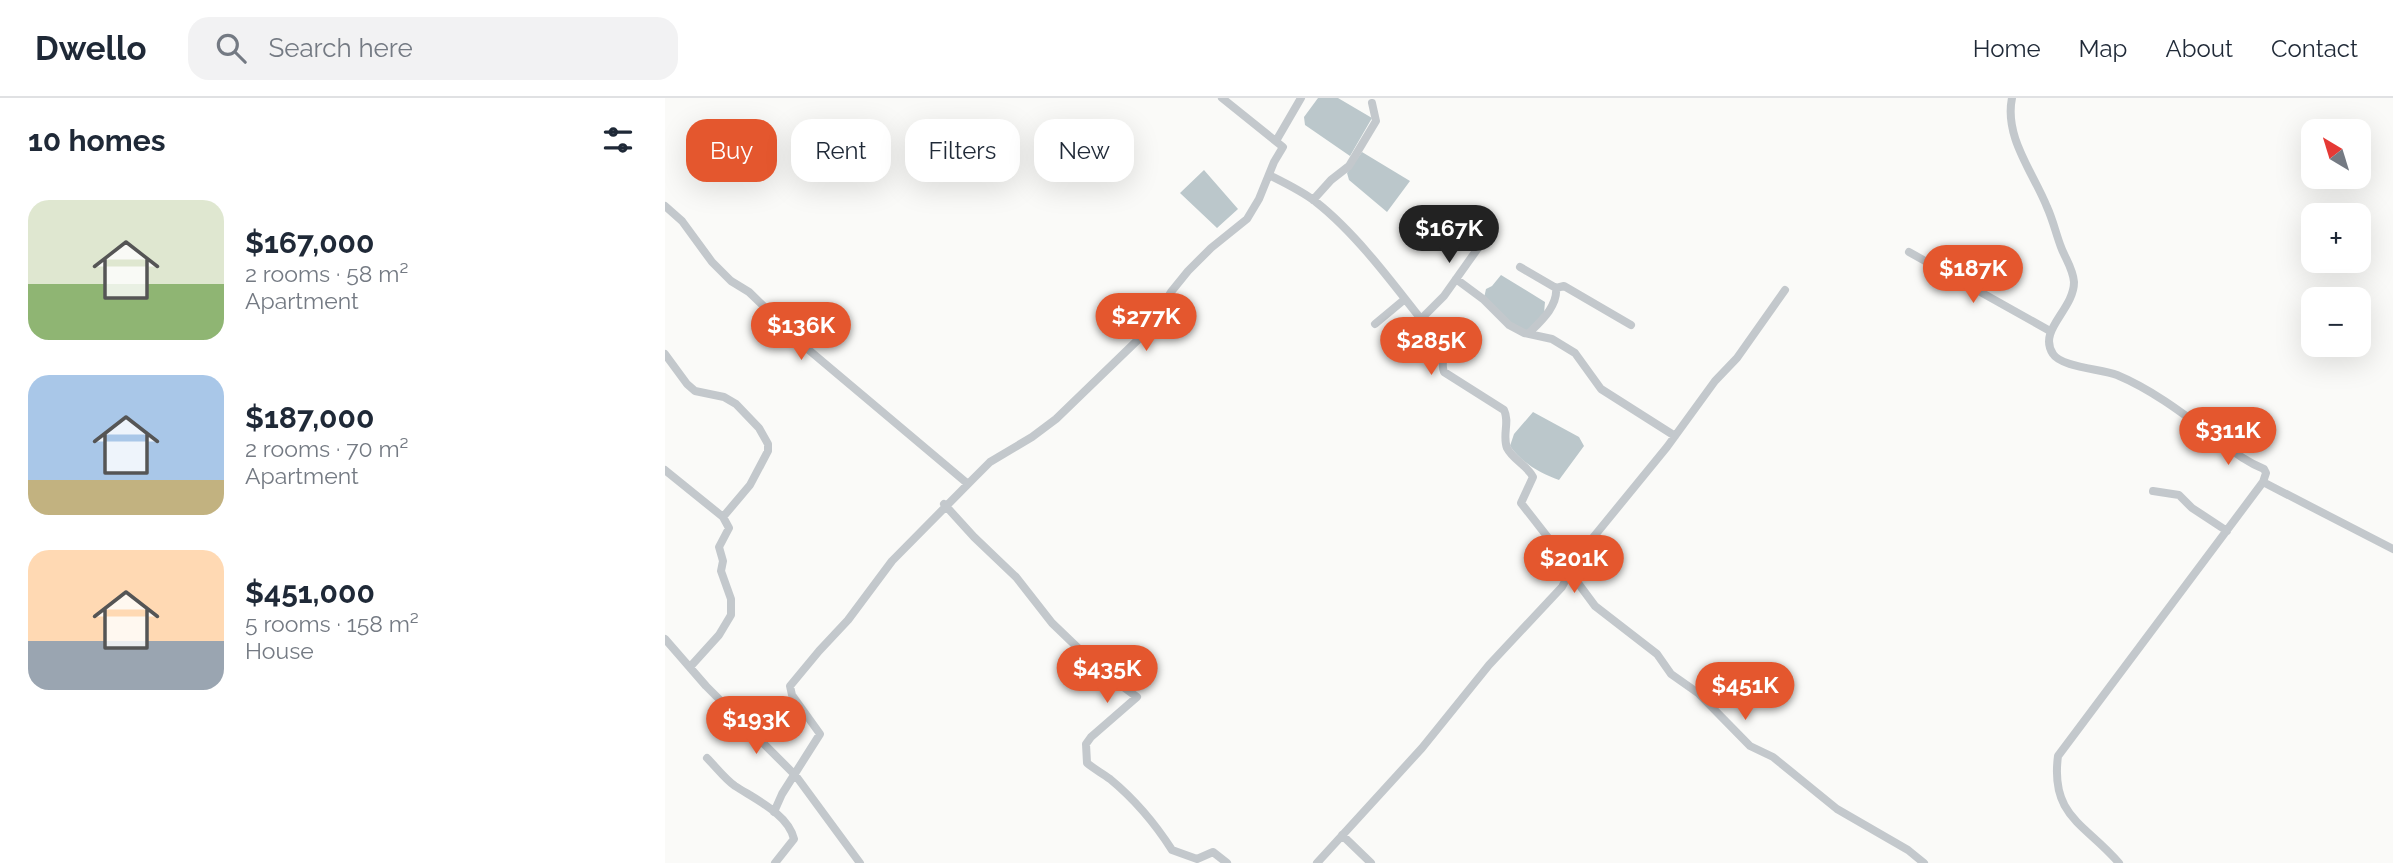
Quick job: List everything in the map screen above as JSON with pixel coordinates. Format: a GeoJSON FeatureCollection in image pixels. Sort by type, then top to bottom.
{"type":"FeatureCollection","features":[{"type":"Feature","properties":{"kind":"street"},"geometry":{"type":"LineString","coordinates":[[774,812],[820,734],[792,695],[790,686],[848,620],[892,561],[946,505],[990,462],[1033,437],[1056,419],[1134,345],[1188,271],[1210,248],[1247,219],[1259,200],[1283,147],[1222,98]]}},
{"type":"Feature","properties":{"kind":"street"},"geometry":{"type":"LineString","coordinates":[[1276,141],[1301,98]]}},
{"type":"Feature","properties":{"kind":"street"},"geometry":{"type":"LineString","coordinates":[[2012,98],[2011,128],[2016,143],[2047,208],[2074,282],[2070,301],[2050,331],[2050,350],[2057,360],[2117,375],[2162,400],[2217,438],[2238,457],[2264,469],[2266,473],[2263,482],[2227,531],[2058,756],[2059,794],[2067,810],[2080,827],[2119,863]]}},
{"type":"Feature","properties":{"kind":"street"},"geometry":{"type":"LineString","coordinates":[[1313,200],[1331,180],[1349,166],[1376,121],[1372,103]]}},
{"type":"Feature","properties":{"kind":"street"},"geometry":{"type":"LineString","coordinates":[[1269,175],[1313,200],[1337,220],[1405,299],[1444,350],[1444,372],[1504,410],[1508,417],[1505,439],[1507,446],[1511,455],[1533,477],[1521,503],[1595,606],[1657,654],[1671,674],[1698,693],[1750,746],[1773,757],[1837,809],[1908,850],[1924,863]]}},
{"type":"Feature","properties":{"kind":"street"},"geometry":{"type":"LineString","coordinates":[[665,206],[682,221],[712,262],[731,281],[749,292],[810,351],[968,484]]}},
{"type":"Feature","properties":{"kind":"street"},"geometry":{"type":"LineString","coordinates":[[1421,319],[1456,279],[1493,227]]}},
{"type":"Feature","properties":{"kind":"street"},"geometry":{"type":"LineString","coordinates":[[1909,252],[2050,331]]}},
{"type":"Feature","properties":{"kind":"street"},"geometry":{"type":"LineString","coordinates":[[1520,267],[1556,288],[1564,286],[1631,325]]}},
{"type":"Feature","properties":{"kind":"street"},"geometry":{"type":"LineString","coordinates":[[1456,279],[1483,299],[1502,320],[1524,333],[1552,339],[1575,353],[1601,388],[1675,436]]}},
{"type":"Feature","properties":{"kind":"street"},"geometry":{"type":"LineString","coordinates":[[1529,333],[1546,316],[1557,295],[1556,288]]}},
{"type":"Feature","properties":{"kind":"street"},"geometry":{"type":"LineString","coordinates":[[1317,863],[1422,748],[1496,657],[1562,587],[1570,569],[1609,516],[1675,436],[1715,381],[1737,358],[1785,290]]}},
{"type":"Feature","properties":{"kind":"street"},"geometry":{"type":"LineString","coordinates":[[1375,324],[1405,299]]}},
{"type":"Feature","properties":{"kind":"street"},"geometry":{"type":"LineString","coordinates":[[665,354],[691,388],[730,399],[759,428],[768,444],[750,485],[723,517]]}},
{"type":"Feature","properties":{"kind":"street"},"geometry":{"type":"LineString","coordinates":[[665,470],[723,517],[729,528],[719,547],[723,561],[721,571],[731,599],[731,615],[719,635],[690,667]]}},
{"type":"Feature","properties":{"kind":"street"},"geometry":{"type":"LineString","coordinates":[[2263,482],[2393,550]]}},
{"type":"Feature","properties":{"kind":"street"},"geometry":{"type":"LineString","coordinates":[[2153,491],[2179,495],[2192,508],[2227,531]]}},
{"type":"Feature","properties":{"kind":"street"},"geometry":{"type":"LineString","coordinates":[[946,505],[1016,577],[1059,630],[1103,672],[1137,697],[1091,737],[1086,744],[1087,762],[1109,778],[1137,806],[1172,850],[1197,859],[1213,852],[1227,863]]}},
{"type":"Feature","properties":{"kind":"street"},"geometry":{"type":"LineString","coordinates":[[665,639],[794,775],[860,863]]}},
{"type":"Feature","properties":{"kind":"street"},"geometry":{"type":"LineString","coordinates":[[707,758],[734,785],[774,812],[794,835],[791,844],[775,863]]}},
{"type":"Feature","properties":{"kind":"street"},"geometry":{"type":"LineString","coordinates":[[1342,835],[1371,863]]}},
{"type":"Feature","properties":{"kind":"shaded area"},"geometry":{"type":"Polygon","coordinates":[[[1318,98],[1338,98],[1372,118],[1350,156],[1305,125],[1304,117],[1318,98]]]}},
{"type":"Feature","properties":{"kind":"shaded area"},"geometry":{"type":"Polygon","coordinates":[[[1362,152],[1410,181],[1387,212],[1349,180],[1347,173],[1362,152]]]}},
{"type":"Feature","properties":{"kind":"shaded area"},"geometry":{"type":"Polygon","coordinates":[[[1204,170],[1238,209],[1217,228],[1180,193],[1204,170]]]}},
{"type":"Feature","properties":{"kind":"shaded area"},"geometry":{"type":"Polygon","coordinates":[[[1501,275],[1545,302],[1544,313],[1527,331],[1504,320],[1484,298],[1486,289],[1501,275]]]}},
{"type":"Feature","properties":{"kind":"shaded area"},"geometry":{"type":"Polygon","coordinates":[[[1533,412],[1579,437],[1584,446],[1559,480],[1532,467],[1510,446],[1514,434],[1533,412]]]}}]}
